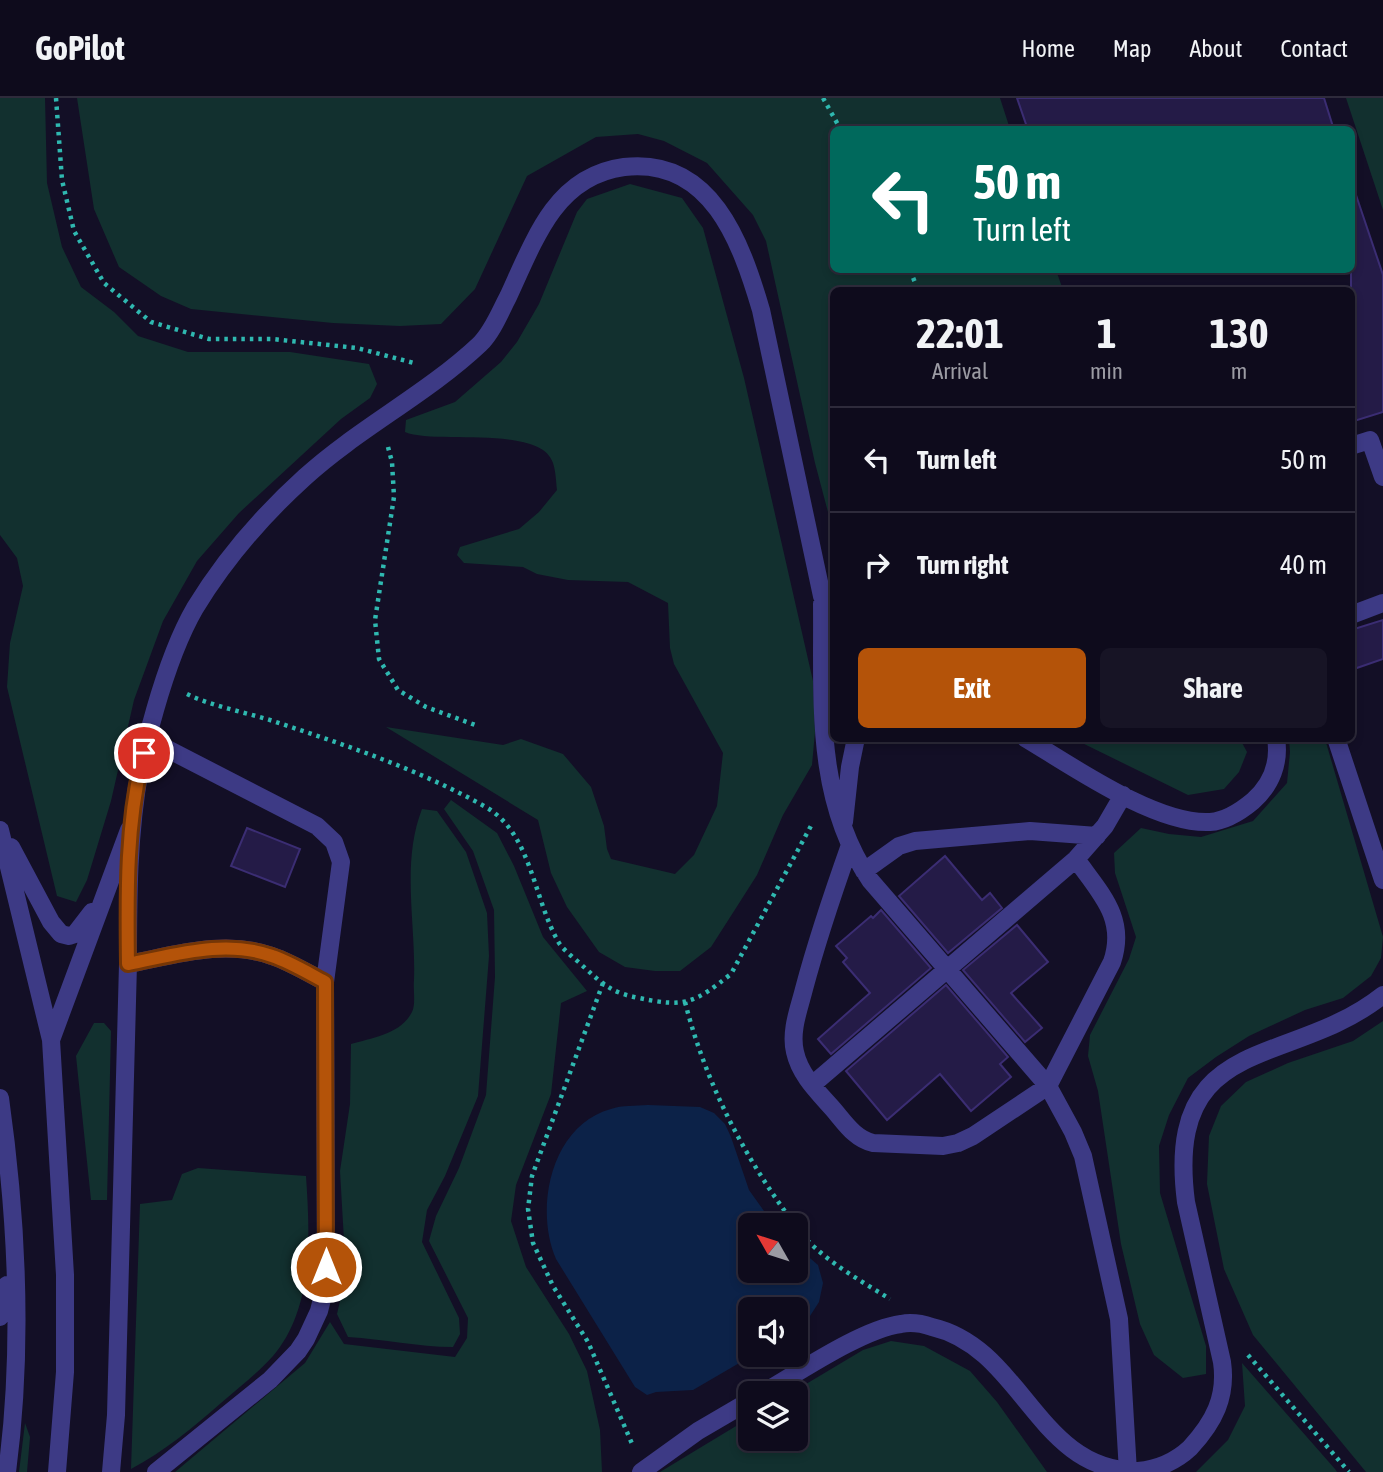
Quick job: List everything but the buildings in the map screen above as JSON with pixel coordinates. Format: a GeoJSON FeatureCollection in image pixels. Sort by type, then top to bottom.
{"type":"FeatureCollection","features":[{"type":"Feature","properties":{"kind":"street"},"geometry":{"type":"LineString","coordinates":[[111,1472],[116,1415],[128,890],[132,820],[140,767],[163,682],[180,637],[194,610],[239,547],[258,523],[306,476],[483,341],[551,212],[567,192],[587,177],[620,168],[650,165],[672,172],[695,185],[724,216],[750,274],[761,310],[822,596],[826,763],[831,790],[846,837],[864,871],[1048,1086],[1083,1156],[1119,1319],[1128,1472]]}},
{"type":"Feature","properties":{"kind":"street"},"geometry":{"type":"LineString","coordinates":[[1355,445],[1370,440],[1383,477]]}},
{"type":"Feature","properties":{"kind":"street"},"geometry":{"type":"LineString","coordinates":[[822,596],[830,613]]}},
{"type":"Feature","properties":{"kind":"street"},"geometry":{"type":"LineString","coordinates":[[1355,614],[1383,603]]}},
{"type":"Feature","properties":{"kind":"street"},"geometry":{"type":"LineString","coordinates":[[148,738],[317,826],[334,842],[340,854],[325,982],[326,1267],[319,1311],[306,1339],[282,1369],[156,1472]]}},
{"type":"Feature","properties":{"kind":"street"},"geometry":{"type":"LineString","coordinates":[[855,742],[850,767],[846,837],[794,1026],[794,1048],[796,1058],[812,1085],[863,1141],[943,1146],[973,1136],[1048,1086],[1112,962],[1117,940],[1111,909],[1076,859]]}},
{"type":"Feature","properties":{"kind":"street"},"geometry":{"type":"LineString","coordinates":[[1032,742],[1123,795],[1179,818],[1211,822],[1225,819],[1248,806],[1259,795],[1271,779],[1276,763],[1276,742]]}},
{"type":"Feature","properties":{"kind":"street"},"geometry":{"type":"LineString","coordinates":[[1337,742],[1383,880]]}},
{"type":"Feature","properties":{"kind":"street"},"geometry":{"type":"LineString","coordinates":[[812,1085],[1076,859],[1097,836],[1123,795]]}},
{"type":"Feature","properties":{"kind":"street"},"geometry":{"type":"LineString","coordinates":[[51,1040],[132,820]]}},
{"type":"Feature","properties":{"kind":"street"},"geometry":{"type":"LineString","coordinates":[[0,828],[51,922],[61,934],[75,934],[107,888]]}},
{"type":"Feature","properties":{"kind":"street"},"geometry":{"type":"LineString","coordinates":[[0,828],[51,1040],[65,1275],[65,1372],[57,1472]]}},
{"type":"Feature","properties":{"kind":"street"},"geometry":{"type":"LineString","coordinates":[[864,871],[899,846],[915,841],[1031,831],[1097,836]]}},
{"type":"Feature","properties":{"kind":"street"},"geometry":{"type":"LineString","coordinates":[[128,964],[204,949],[229,948],[274,956],[325,982]]}},
{"type":"Feature","properties":{"kind":"street"},"geometry":{"type":"LineString","coordinates":[[784,1381],[874,1332],[902,1323],[933,1327],[963,1339],[1001,1370],[1046,1428],[1071,1453],[1098,1468],[1128,1472],[1158,1468],[1186,1451],[1206,1429],[1221,1399],[1224,1386],[1222,1362],[1183,1181],[1184,1143],[1196,1107],[1205,1093],[1234,1065],[1250,1056],[1352,1017],[1383,995]]}},
{"type":"Feature","properties":{"kind":"street"},"geometry":{"type":"LineString","coordinates":[[0,1098],[14,1254],[16,1373],[7,1472]]}},
{"type":"Feature","properties":{"kind":"street"},"geometry":{"type":"LineString","coordinates":[[0,1317],[14,1254]]}},
{"type":"Feature","properties":{"kind":"street"},"geometry":{"type":"LineString","coordinates":[[643,1471],[698,1431],[738,1408]]}},
{"type":"Feature","properties":{"kind":"path"},"geometry":{"type":"LineString","coordinates":[[56,98],[62,180],[74,231],[104,283],[151,322],[209,339],[272,339],[357,348],[446,371]]}},
{"type":"Feature","properties":{"kind":"path"},"geometry":{"type":"LineString","coordinates":[[824,98],[839,126]]}},
{"type":"Feature","properties":{"kind":"path"},"geometry":{"type":"LineString","coordinates":[[380,419],[392,462],[394,497],[375,620],[379,659],[398,690],[426,707],[478,726]]}},
{"type":"Feature","properties":{"kind":"path"},"geometry":{"type":"LineString","coordinates":[[163,682],[194,697],[350,747],[439,784],[488,808],[506,824],[523,851],[560,945],[615,993],[670,1004],[685,1002],[709,992],[731,974],[831,790]]}},
{"type":"Feature","properties":{"kind":"path"},"geometry":{"type":"LineString","coordinates":[[603,983],[532,1176],[528,1209],[533,1243],[553,1286],[588,1342],[643,1471]]}},
{"type":"Feature","properties":{"kind":"path"},"geometry":{"type":"LineString","coordinates":[[685,1002],[694,1039],[715,1094],[747,1155],[787,1213]]}},
{"type":"Feature","properties":{"kind":"path"},"geometry":{"type":"LineString","coordinates":[[1247,1353],[1349,1472]]}},
{"type":"Feature","properties":{"kind":"green space"},"geometry":{"type":"Polygon","coordinates":[[[0,98],[45,98],[47,183],[62,247],[81,287],[114,312],[138,336],[188,352],[290,352],[369,364],[377,384],[370,398],[341,419],[239,513],[197,561],[163,621],[134,700],[111,801],[87,880],[76,902],[57,896],[7,687],[10,643],[23,586],[17,558],[0,535],[0,98]]]}},
{"type":"Feature","properties":{"kind":"green space"},"geometry":{"type":"Polygon","coordinates":[[[77,98],[1000,98],[1009,126],[830,126],[830,273],[1057,273],[1062,287],[830,287],[830,520],[766,241],[753,215],[707,163],[664,141],[638,134],[596,137],[527,176],[475,289],[441,324],[400,326],[333,323],[191,309],[161,296],[119,267],[94,209],[77,98]]]}},
{"type":"Feature","properties":{"kind":"green space"},"geometry":{"type":"Polygon","coordinates":[[[1346,98],[1383,98],[1383,210],[1346,98]]]}},
{"type":"Feature","properties":{"kind":"green space"},"geometry":{"type":"Polygon","coordinates":[[[630,184],[682,198],[703,228],[744,378],[813,681],[815,732],[812,765],[783,815],[757,875],[736,908],[711,947],[680,971],[625,967],[599,952],[567,907],[551,873],[538,820],[386,727],[503,745],[521,739],[563,754],[591,787],[611,859],[675,874],[694,855],[717,806],[723,753],[674,664],[670,648],[668,603],[628,582],[568,580],[537,574],[523,567],[464,563],[457,555],[460,547],[519,529],[539,512],[557,490],[553,463],[544,451],[509,439],[439,437],[405,432],[406,420],[455,402],[501,362],[517,342],[539,304],[577,212],[587,199],[630,184]]]}},
{"type":"Feature","properties":{"kind":"green space"},"geometry":{"type":"Polygon","coordinates":[[[1080,742],[1242,742],[1247,752],[1239,772],[1224,789],[1188,795],[1080,742]]]}},
{"type":"Feature","properties":{"kind":"green space"},"geometry":{"type":"Polygon","coordinates":[[[1289,742],[1326,742],[1383,937],[1381,958],[1371,976],[1343,998],[1305,1010],[1249,1036],[1216,1057],[1188,1078],[1169,1115],[1159,1146],[1160,1193],[1206,1346],[1206,1374],[1183,1378],[1154,1355],[1140,1324],[1121,1244],[1098,1091],[1088,1056],[1090,1035],[1129,959],[1136,937],[1115,873],[1114,853],[1141,828],[1201,837],[1253,821],[1287,783],[1289,742]]]}},
{"type":"Feature","properties":{"kind":"green space"},"geometry":{"type":"Polygon","coordinates":[[[451,800],[497,833],[514,866],[543,937],[587,991],[561,1003],[551,1094],[516,1185],[511,1221],[526,1267],[569,1334],[587,1371],[600,1430],[602,1472],[175,1472],[305,1363],[330,1322],[344,1344],[455,1357],[467,1338],[468,1318],[429,1241],[436,1216],[459,1168],[486,1095],[495,977],[494,910],[473,851],[444,809],[451,800]]]}},
{"type":"Feature","properties":{"kind":"green space"},"geometry":{"type":"Polygon","coordinates":[[[422,809],[437,811],[466,852],[487,913],[489,956],[478,1096],[445,1176],[427,1210],[422,1242],[459,1318],[460,1334],[453,1347],[348,1337],[337,1314],[346,1275],[340,1171],[350,1104],[351,1044],[393,1030],[407,1019],[413,1009],[411,872],[412,850],[422,809]]]}},
{"type":"Feature","properties":{"kind":"green space"},"geometry":{"type":"Polygon","coordinates":[[[1383,1021],[1383,1472],[1366,1472],[1253,1335],[1224,1269],[1207,1184],[1209,1136],[1221,1106],[1246,1082],[1288,1063],[1353,1041],[1383,1021]]]}},
{"type":"Feature","properties":{"kind":"green space"},"geometry":{"type":"Polygon","coordinates":[[[94,1023],[104,1023],[111,1031],[107,1200],[91,1200],[76,1056],[94,1023]]]}},
{"type":"Feature","properties":{"kind":"green space"},"geometry":{"type":"Polygon","coordinates":[[[198,1168],[306,1176],[308,1246],[303,1294],[286,1337],[273,1356],[189,1430],[131,1469],[140,1204],[172,1200],[182,1174],[198,1168]]]}},
{"type":"Feature","properties":{"kind":"green space"},"geometry":{"type":"Polygon","coordinates":[[[891,1341],[924,1346],[970,1371],[997,1402],[1047,1472],[660,1472],[738,1425],[738,1451],[808,1451],[808,1383],[863,1350],[891,1341]]]}},
{"type":"Feature","properties":{"kind":"green space"},"geometry":{"type":"Polygon","coordinates":[[[1242,1363],[1337,1472],[1196,1472],[1228,1440],[1245,1406],[1242,1363]]]}},
{"type":"Feature","properties":{"kind":"green space"},"geometry":{"type":"Polygon","coordinates":[[[25,1423],[30,1437],[27,1472],[19,1472],[25,1423]]]}},
{"type":"Feature","properties":{"kind":"water"},"geometry":{"type":"Polygon","coordinates":[[[624,1106],[700,1107],[714,1113],[725,1124],[749,1190],[765,1213],[738,1213],[738,1283],[808,1283],[808,1256],[818,1265],[823,1283],[819,1302],[808,1317],[808,1297],[738,1297],[738,1364],[693,1390],[647,1395],[635,1387],[556,1259],[550,1239],[548,1194],[561,1150],[574,1132],[591,1118],[624,1106]]]}},
{"type":"Feature","properties":{"kind":"route"},"geometry":{"type":"LineString","coordinates":[[144,753],[132,820],[128,964],[204,949],[229,948],[258,951],[274,956],[325,982],[326,1267]]}}]}
